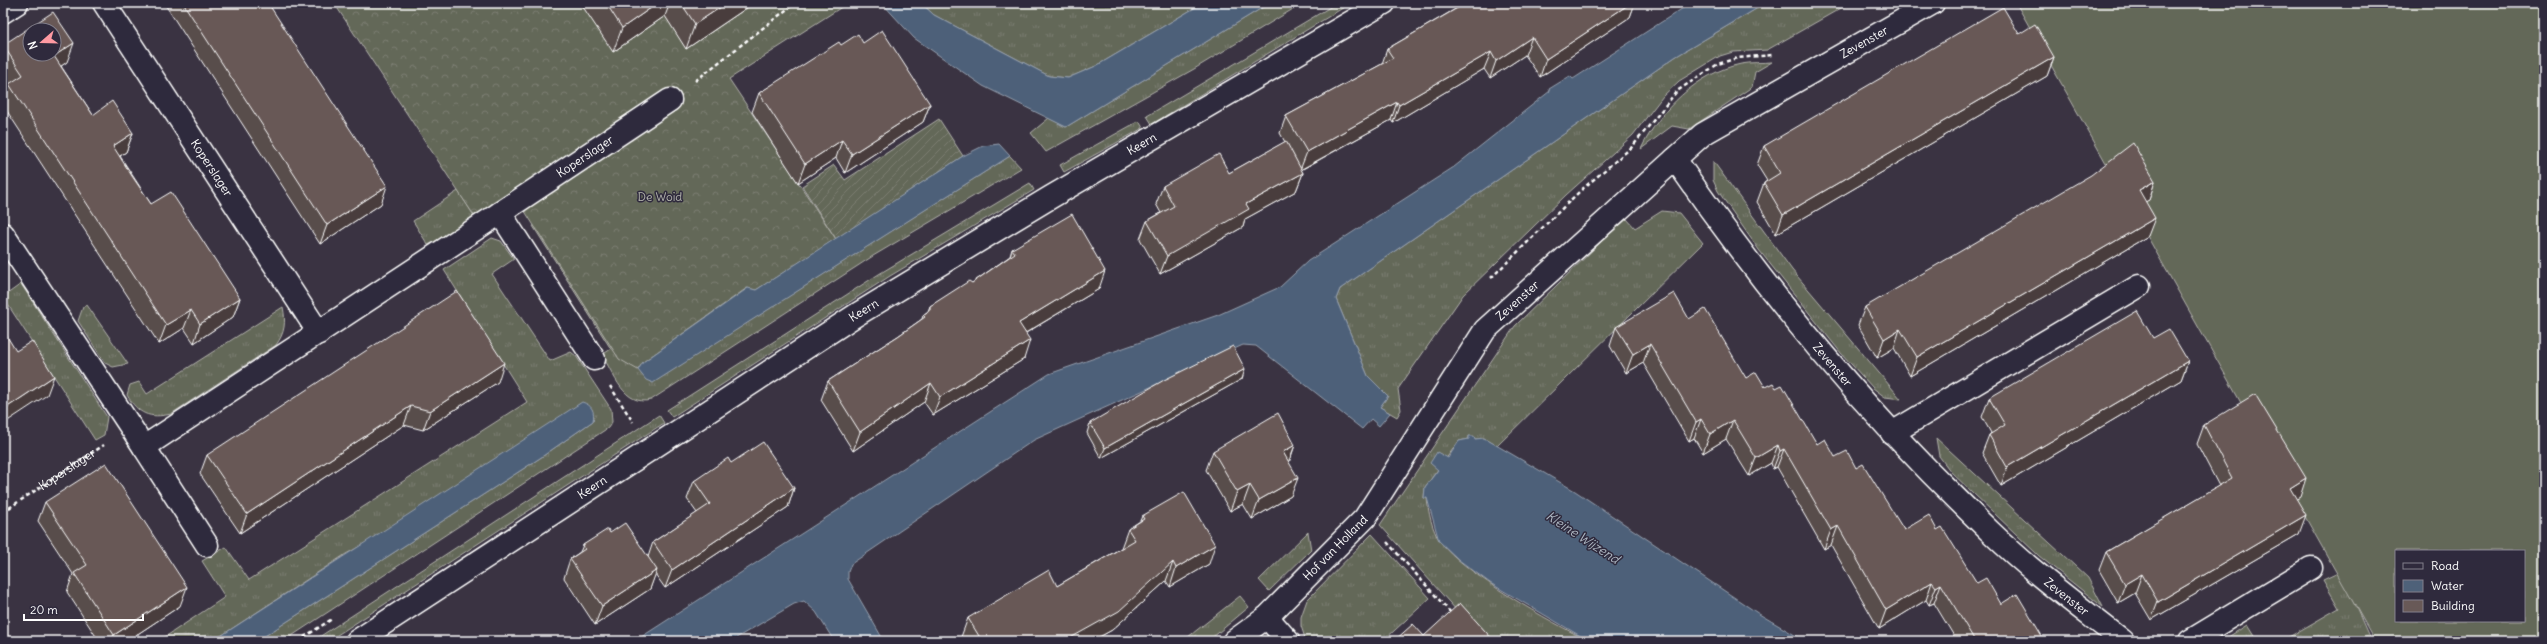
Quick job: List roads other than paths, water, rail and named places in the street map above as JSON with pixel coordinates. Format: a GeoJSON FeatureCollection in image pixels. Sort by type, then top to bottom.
{"type":"FeatureCollection","features":[{"type":"Feature","properties":{"kind":"street"},"geometry":{"type":"LineString","coordinates":[[3,12],[17,3]]}},
{"type":"Feature","properties":{"kind":"street","name":"Koperslager"},"geometry":{"type":"LineString","coordinates":[[104,3],[319,333]]}},
{"type":"Feature","properties":{"kind":"street","name":"Keern"},"geometry":{"type":"LineString","coordinates":[[357,641],[856,315],[1051,197],[1384,3]]}},
{"type":"Feature","properties":{"kind":"street","name":"Zevenster"},"geometry":{"type":"LineString","coordinates":[[1396,472],[1485,330],[1703,134],[1933,3]]}},
{"type":"Feature","properties":{"kind":"street","name":"Koperslager"},"geometry":{"type":"LineString","coordinates":[[144,447],[319,333],[670,100]]}},
{"type":"Feature","properties":{"kind":"street","name":"Zevenster"},"geometry":{"type":"LineString","coordinates":[[1675,160],[1729,237],[1791,316],[1892,433],[1960,503],[2038,575],[2123,641]]}},
{"type":"Feature","properties":{"kind":"street"},"geometry":{"type":"LineString","coordinates":[[500,213],[594,359]]}},
{"type":"Feature","properties":{"kind":"street"},"geometry":{"type":"LineString","coordinates":[[5,242],[132,427],[207,545]]}},
{"type":"Feature","properties":{"kind":"street"},"geometry":{"type":"LineString","coordinates":[[1892,433],[2139,286]]}},
{"type":"Feature","properties":{"kind":"street","name":"Hof van Holland"},"geometry":{"type":"LineString","coordinates":[[1234,641],[1267,617],[1365,518],[1396,472]]}},
{"type":"Feature","properties":{"kind":"street"},"geometry":{"type":"LineString","coordinates":[[2190,641],[2311,568]]}},
{"type":"Feature","properties":{"kind":"street"},"geometry":{"type":"LineString","coordinates":[[1267,617],[1288,641]]}},
{"type":"Feature","properties":{"kind":"water"},"geometry":{"type":"Polygon","coordinates":[[[882,3],[921,3],[934,15],[1049,76],[1068,78],[1096,66],[1203,3],[1270,3],[1066,127],[983,86],[914,38],[882,3]]]}},
{"type":"Feature","properties":{"kind":"water"},"geometry":{"type":"Polygon","coordinates":[[[1691,3],[1766,3],[1675,57],[1340,289],[1336,299],[1368,376],[1388,396],[1380,407],[1390,413],[1379,426],[1371,419],[1362,429],[1256,346],[1243,345],[1034,440],[851,564],[848,572],[848,579],[884,641],[834,641],[816,612],[804,601],[794,604],[731,641],[635,641],[1049,374],[1218,315],[1280,287],[1308,261],[1454,167],[1550,91],[1549,89],[1570,76],[1573,79],[1691,3]]]}},
{"type":"Feature","properties":{"kind":"water"},"geometry":{"type":"Polygon","coordinates":[[[999,144],[1010,156],[653,383],[646,380],[638,370],[643,362],[748,288],[756,290],[963,156],[983,146],[999,144]]]}},
{"type":"Feature","properties":{"kind":"water"},"geometry":{"type":"Polygon","coordinates":[[[582,402],[592,409],[594,414],[593,421],[540,458],[257,641],[213,641],[582,402]]]}},
{"type":"Feature","properties":{"kind":"water","name":"Kleine Wijzend"},"geometry":{"type":"Polygon","coordinates":[[[1469,436],[1474,436],[1475,439],[1484,438],[1575,491],[1759,614],[1805,641],[1589,641],[1490,583],[1459,560],[1439,541],[1427,498],[1424,498],[1425,487],[1438,470],[1430,463],[1437,452],[1448,458],[1459,441],[1469,439],[1469,436]]]}},
{"type":"Feature","properties":{"kind":"park label","name":"De Woid"},"geometry":{"type":"Point","coordinates":[660,197]}}]}
